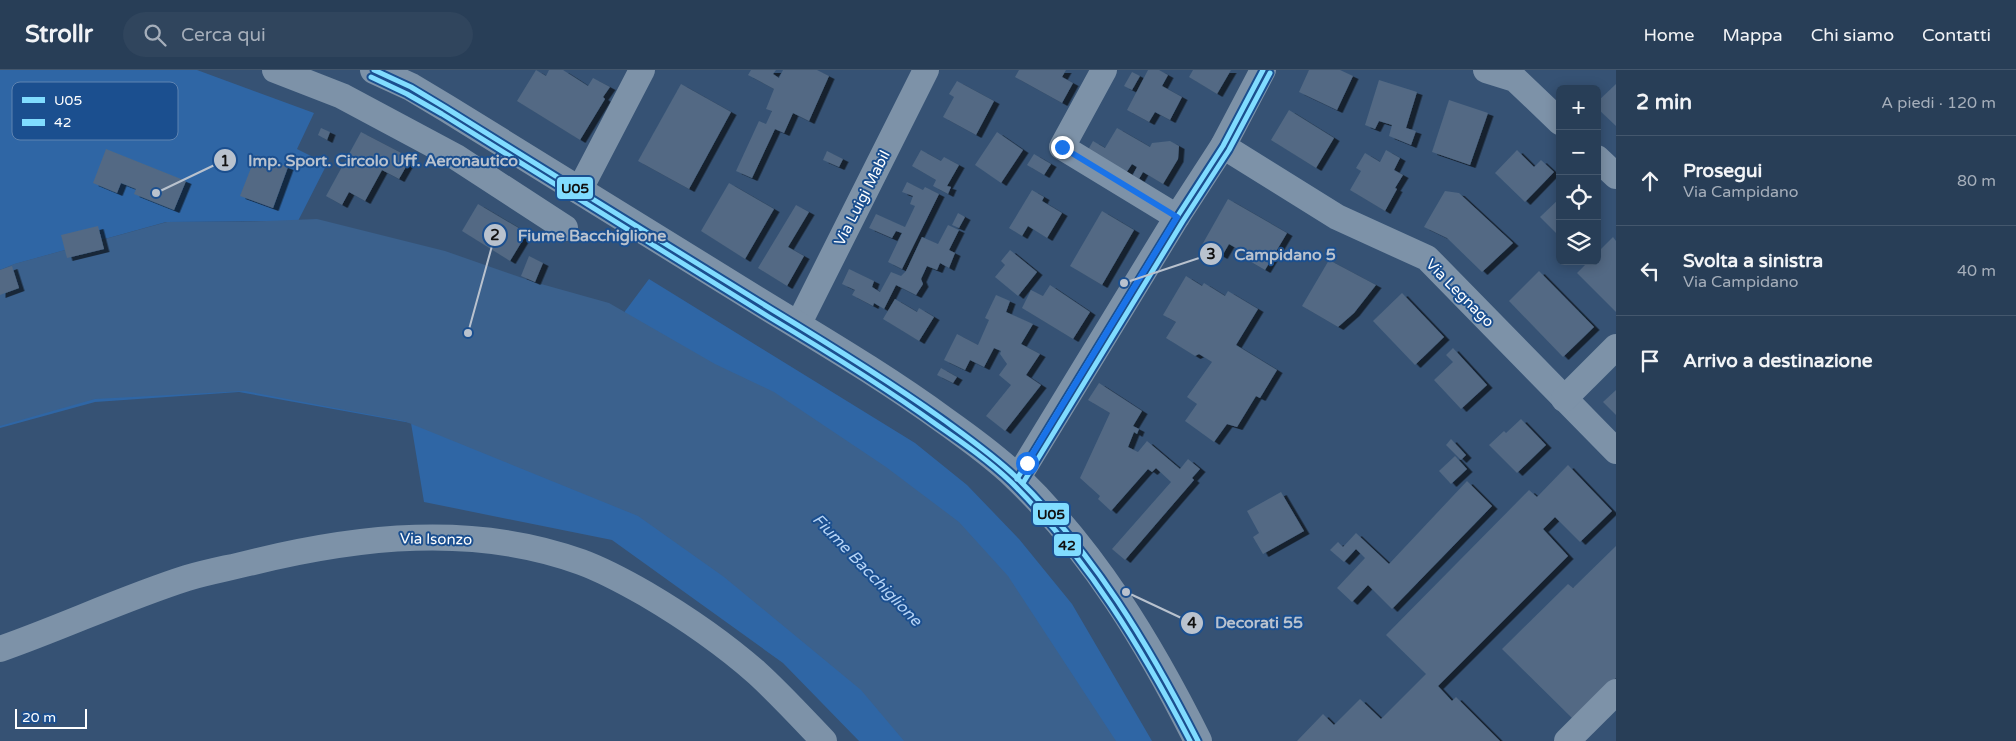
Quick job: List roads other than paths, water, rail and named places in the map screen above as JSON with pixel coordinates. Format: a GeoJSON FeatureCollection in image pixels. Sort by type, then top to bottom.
{"type":"FeatureCollection","features":[{"type":"Feature","properties":{"kind":"street"},"geometry":{"type":"LineString","coordinates":[[275,70],[342,96],[456,156],[565,228]]}},
{"type":"Feature","properties":{"kind":"street"},"geometry":{"type":"LineString","coordinates":[[374,70],[439,104],[798,325],[908,394],[968,437],[1017,478],[1075,541],[1124,610],[1169,682],[1198,741]]}},
{"type":"Feature","properties":{"kind":"street"},"geometry":{"type":"LineString","coordinates":[[579,190],[642,70]]}},
{"type":"Feature","properties":{"kind":"street","name":"Via Luigi Mabil"},"geometry":{"type":"LineString","coordinates":[[798,325],[926,70]]}},
{"type":"Feature","properties":{"kind":"street"},"geometry":{"type":"LineString","coordinates":[[1104,70],[1062,147],[1177,217]]}},
{"type":"Feature","properties":{"kind":"street"},"geometry":{"type":"LineString","coordinates":[[1017,478],[1177,217],[1223,146],[1263,70]]}},
{"type":"Feature","properties":{"kind":"street"},"geometry":{"type":"LineString","coordinates":[[1486,70],[1515,79],[1556,118]]}},
{"type":"Feature","properties":{"kind":"street","name":"Via Legnago"},"geometry":{"type":"LineString","coordinates":[[1223,146],[1337,217],[1427,258],[1616,451]]}},
{"type":"Feature","properties":{"kind":"street"},"geometry":{"type":"LineString","coordinates":[[1601,162],[1616,176]]}},
{"type":"Feature","properties":{"kind":"street"},"geometry":{"type":"LineString","coordinates":[[1564,399],[1616,347]]}},
{"type":"Feature","properties":{"kind":"street","name":"Via Isonzo"},"geometry":{"type":"LineString","coordinates":[[0,649],[42,634],[123,600],[189,577],[291,552],[394,538],[445,537],[492,540],[541,550],[582,562],[628,584],[670,608],[757,673],[824,741]]}},
{"type":"Feature","properties":{"kind":"street"},"geometry":{"type":"LineString","coordinates":[[1567,741],[1616,692]]}},
{"type":"Feature","properties":{"kind":"water"},"geometry":{"type":"Polygon","coordinates":[[[317,219],[445,251],[534,282],[609,303],[715,364],[774,392],[886,467],[959,522],[1008,576],[1116,741],[904,741],[861,690],[724,577],[638,516],[404,421],[245,391],[95,399],[0,426],[0,270],[14,264],[167,222],[317,219]]]}},
{"type":"Feature","properties":{"kind":"place","name":"Imp. Sport. Circolo Uff. Aeronautico"},"geometry":{"type":"Point","coordinates":[156,193]}},
{"type":"Feature","properties":{"kind":"place","name":"Campidano 5"},"geometry":{"type":"Point","coordinates":[1124,283]}},
{"type":"Feature","properties":{"kind":"place","name":"Fiume Bacchiglione"},"geometry":{"type":"Point","coordinates":[468,333]}},
{"type":"Feature","properties":{"kind":"place","name":"Decorati 55"},"geometry":{"type":"Point","coordinates":[1126,592]}}]}
